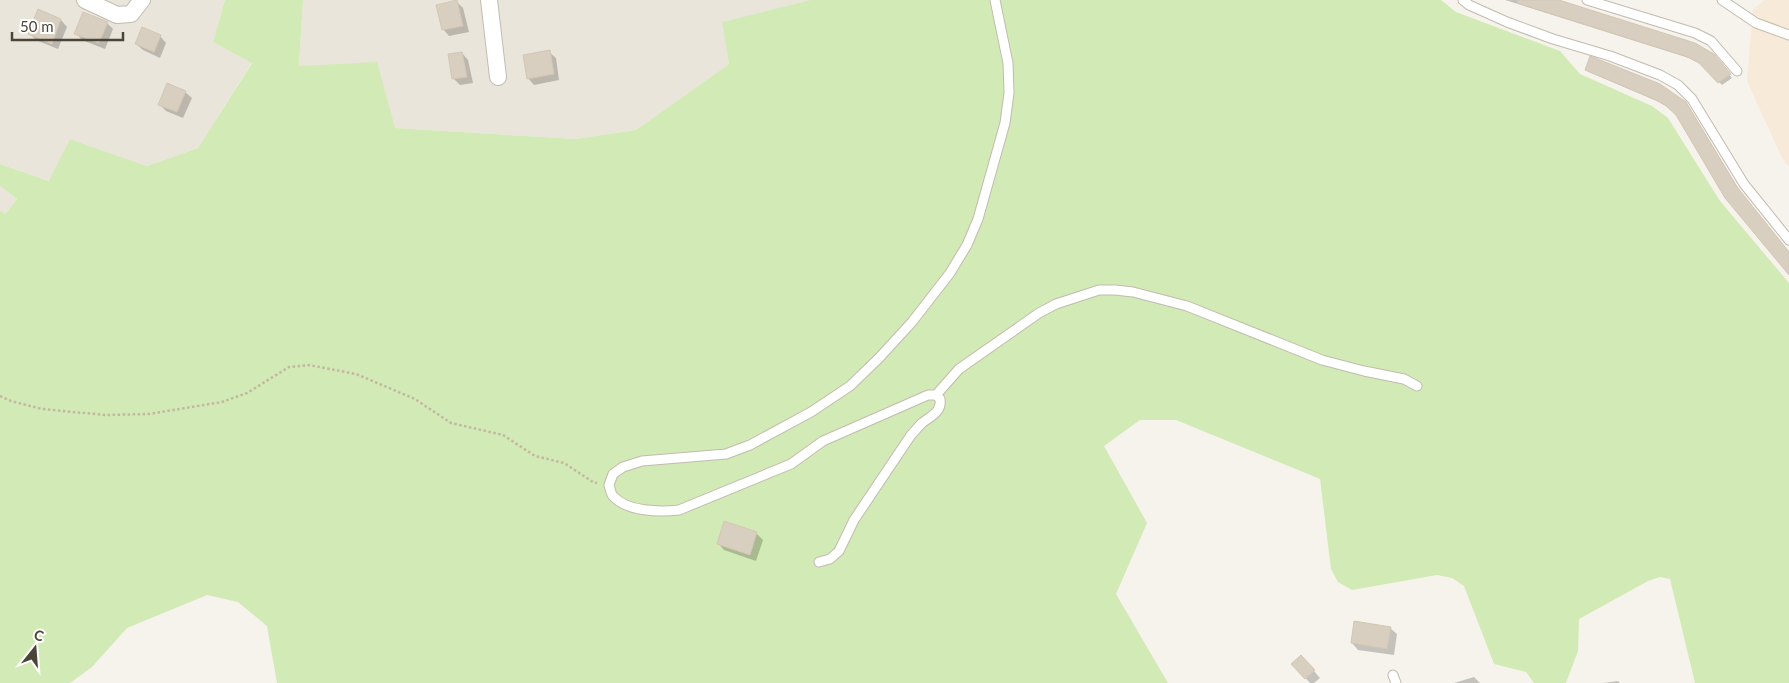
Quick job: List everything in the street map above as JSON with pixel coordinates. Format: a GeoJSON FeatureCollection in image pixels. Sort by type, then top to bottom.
{"type":"FeatureCollection","features":[{"type":"Feature","properties":{"kind":"street"},"geometry":{"type":"LineString","coordinates":[[85,0],[117,15],[131,14],[142,0]]}},
{"type":"Feature","properties":{"kind":"street"},"geometry":{"type":"LineString","coordinates":[[489,0],[498,77]]}},
{"type":"Feature","properties":{"kind":"lane"},"geometry":{"type":"LineString","coordinates":[[995,0],[1008,63],[1008,93],[1004,123],[978,219],[967,245],[950,273],[912,322],[879,358],[850,386],[812,412],[750,445],[726,454],[703,457],[664,458],[642,461],[623,467],[613,474],[609,485],[612,496],[624,504],[641,510],[662,512],[679,510],[791,464],[823,441],[928,394],[936,394],[959,369],[1039,313],[1056,304],[1099,290],[1133,292],[1187,306],[1322,360],[1404,379],[1417,386]]}},
{"type":"Feature","properties":{"kind":"lane"},"geometry":{"type":"LineString","coordinates":[[1463,0],[1469,5],[1507,22],[1553,39],[1610,56],[1660,75],[1678,85],[1692,99],[1744,184],[1789,240]]}},
{"type":"Feature","properties":{"kind":"lane"},"geometry":{"type":"LineString","coordinates":[[1587,0],[1695,33],[1711,41],[1737,71]]}},
{"type":"Feature","properties":{"kind":"lane"},"geometry":{"type":"LineString","coordinates":[[1722,0],[1756,23],[1789,35]]}},
{"type":"Feature","properties":{"kind":"lane"},"geometry":{"type":"LineString","coordinates":[[819,562],[830,559],[839,551],[854,520],[912,436],[920,425],[937,412],[941,405],[940,399],[936,394]]}},
{"type":"Feature","properties":{"kind":"path"},"geometry":{"type":"LineString","coordinates":[[0,396],[11,401],[42,409],[105,416],[149,414],[222,402],[246,393],[289,367],[309,365],[356,374],[414,399],[451,422],[503,435],[535,456],[564,463],[593,482],[609,485]]}},
{"type":"Feature","properties":{"kind":"shaded area"},"geometry":{"type":"Polygon","coordinates":[[[0,0],[225,0],[213,42],[252,62],[198,148],[147,166],[70,139],[50,181],[0,164],[0,0]]]}},
{"type":"Feature","properties":{"kind":"shaded area"},"geometry":{"type":"Polygon","coordinates":[[[303,0],[810,0],[723,22],[729,64],[636,130],[575,139],[395,128],[299,66],[303,0]]]}},
{"type":"Feature","properties":{"kind":"shaded area"},"geometry":{"type":"Polygon","coordinates":[[[1765,0],[1789,0],[1789,167],[1782,158],[1747,81],[1753,9],[1765,0]]]}},
{"type":"Feature","properties":{"kind":"shaded area"},"geometry":{"type":"Polygon","coordinates":[[[0,186],[17,199],[4,215],[0,211],[0,186]]]}},
{"type":"Feature","properties":{"kind":"green space"},"geometry":{"type":"Polygon","coordinates":[[[225,0],[303,0],[299,66],[377,62],[395,128],[575,139],[636,130],[729,64],[722,22],[810,0],[1441,0],[1456,12],[1560,51],[1580,74],[1652,106],[1668,118],[1720,201],[1789,283],[1789,683],[1695,683],[1670,579],[1660,577],[1648,581],[1579,619],[1578,651],[1566,683],[1534,683],[1526,672],[1494,664],[1464,586],[1452,578],[1437,575],[1352,590],[1338,582],[1331,569],[1320,479],[1176,420],[1140,420],[1104,446],[1147,523],[1116,594],[1168,683],[277,683],[267,626],[238,602],[207,595],[127,628],[92,667],[70,683],[0,683],[0,211],[5,214],[17,199],[0,186],[0,164],[49,181],[70,139],[147,166],[198,148],[252,63],[213,42],[225,0]]]}},
{"type":"Feature","properties":{"kind":"building"},"geometry":{"type":"Polygon","coordinates":[[[457,0],[463,26],[442,30],[436,5],[457,0]]]}},
{"type":"Feature","properties":{"kind":"building"},"geometry":{"type":"Polygon","coordinates":[[[1518,0],[1559,0],[1695,43],[1714,54],[1731,74],[1718,83],[1698,62],[1685,56],[1517,3],[1518,0]]]}},
{"type":"Feature","properties":{"kind":"building"},"geometry":{"type":"Polygon","coordinates":[[[38,9],[61,19],[52,44],[28,34],[38,9]]]}},
{"type":"Feature","properties":{"kind":"building"},"geometry":{"type":"Polygon","coordinates":[[[83,12],[108,22],[99,43],[74,34],[83,12]]]}},
{"type":"Feature","properties":{"kind":"building"},"geometry":{"type":"Polygon","coordinates":[[[142,27],[161,35],[154,52],[135,44],[142,27]]]}},
{"type":"Feature","properties":{"kind":"building"},"geometry":{"type":"Polygon","coordinates":[[[550,50],[554,74],[527,79],[523,55],[550,50]]]}},
{"type":"Feature","properties":{"kind":"building"},"geometry":{"type":"Polygon","coordinates":[[[462,52],[467,77],[452,79],[448,54],[462,52]]]}},
{"type":"Feature","properties":{"kind":"building"},"geometry":{"type":"Polygon","coordinates":[[[1590,56],[1660,84],[1686,102],[1737,187],[1789,252],[1789,275],[1725,198],[1676,115],[1665,105],[1654,99],[1585,70],[1590,56]]]}},
{"type":"Feature","properties":{"kind":"building"},"geometry":{"type":"Polygon","coordinates":[[[167,83],[186,91],[177,112],[158,105],[167,83]]]}},
{"type":"Feature","properties":{"kind":"building"},"geometry":{"type":"Polygon","coordinates":[[[724,521],[757,532],[750,555],[717,544],[724,521]]]}},
{"type":"Feature","properties":{"kind":"building"},"geometry":{"type":"Polygon","coordinates":[[[1354,621],[1391,627],[1387,649],[1351,643],[1354,621]]]}},
{"type":"Feature","properties":{"kind":"building"},"geometry":{"type":"Polygon","coordinates":[[[1301,655],[1315,670],[1305,679],[1291,664],[1301,655]]]}}]}
